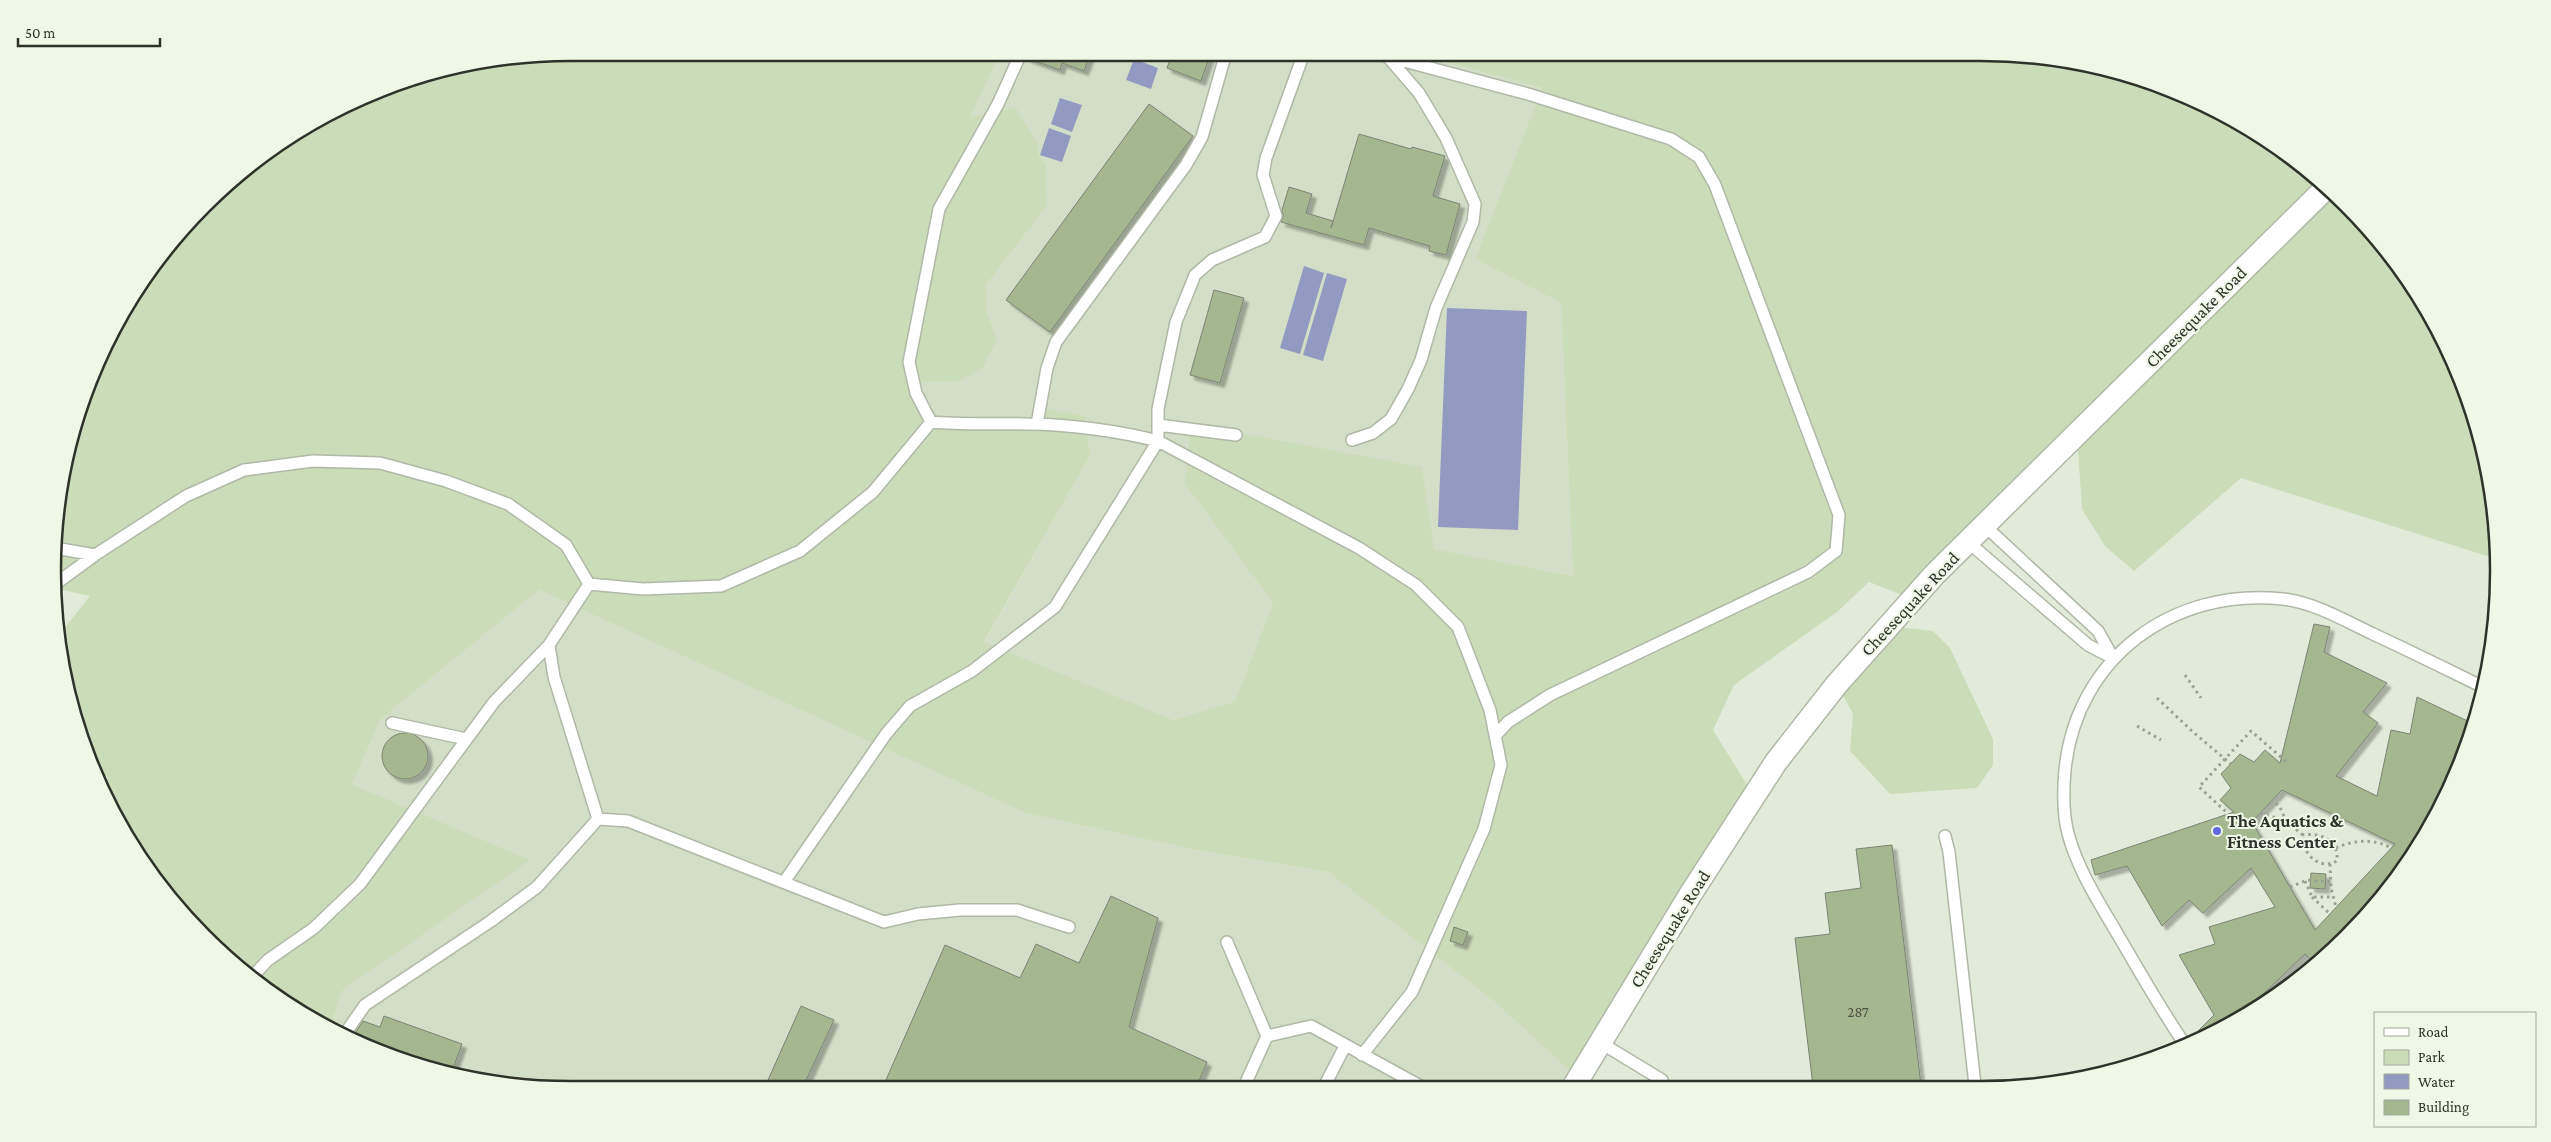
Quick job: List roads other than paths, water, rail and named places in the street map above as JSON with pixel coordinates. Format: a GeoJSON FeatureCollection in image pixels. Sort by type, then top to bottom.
{"type":"FeatureCollection","features":[{"type":"Feature","properties":{"kind":"street","name":"Cheesequake Road"},"geometry":{"type":"LineString","coordinates":[[1577,1081],[1690,895],[1776,762],[1837,684],[1935,574],[2321,193]]}},
{"type":"Feature","properties":{"kind":"lane"},"geometry":{"type":"LineString","coordinates":[[931,422],[916,393],[909,362],[938,209],[998,104],[1017,61]]}},
{"type":"Feature","properties":{"kind":"lane"},"geometry":{"type":"LineString","coordinates":[[1037,424],[1048,368],[1056,342],[1190,158],[1202,137],[1223,61]]}},
{"type":"Feature","properties":{"kind":"lane"},"geometry":{"type":"LineString","coordinates":[[784,882],[886,734],[910,706],[972,671],[1055,607],[1158,441],[1158,409],[1176,322],[1195,275],[1212,260],[1265,237],[1276,216],[1263,175],[1266,158],[1301,61]]}},
{"type":"Feature","properties":{"kind":"lane"},"geometry":{"type":"LineString","coordinates":[[1352,440],[1373,433],[1391,419],[1408,389],[1421,360],[1436,308],[1473,222],[1475,204],[1446,138],[1419,93],[1392,61]]}},
{"type":"Feature","properties":{"kind":"lane"},"geometry":{"type":"LineString","coordinates":[[1406,61],[1528,94],[1671,140],[1699,157],[1716,185],[1838,516],[1836,551],[1808,572],[1550,695],[1508,722],[1495,736]]}},
{"type":"Feature","properties":{"kind":"lane"},"geometry":{"type":"LineString","coordinates":[[931,422],[968,425],[1037,424],[1133,434],[1158,441],[1359,548],[1416,586],[1458,627],[1490,710],[1501,765],[1484,830],[1412,992],[1362,1055]]}},
{"type":"Feature","properties":{"kind":"lane"},"geometry":{"type":"LineString","coordinates":[[590,584],[643,589],[721,586],[800,550],[873,492],[931,422]]}},
{"type":"Feature","properties":{"kind":"lane"},"geometry":{"type":"LineString","coordinates":[[1158,425],[1236,435]]}},
{"type":"Feature","properties":{"kind":"lane"},"geometry":{"type":"LineString","coordinates":[[61,580],[95,555],[186,496],[244,470],[313,461],[380,463],[446,482],[508,504],[566,545],[590,584]]}},
{"type":"Feature","properties":{"kind":"lane"},"geometry":{"type":"LineString","coordinates":[[1985,526],[2098,631],[2112,658]]}},
{"type":"Feature","properties":{"kind":"lane"},"geometry":{"type":"LineString","coordinates":[[1968,542],[2088,645],[2112,658]]}},
{"type":"Feature","properties":{"kind":"lane"},"geometry":{"type":"LineString","coordinates":[[62,549],[95,555]]}},
{"type":"Feature","properties":{"kind":"lane"},"geometry":{"type":"LineString","coordinates":[[257,972],[268,960],[314,928],[360,884],[494,702],[549,645],[590,584]]}},
{"type":"Feature","properties":{"kind":"lane"},"geometry":{"type":"LineString","coordinates":[[2182,1039],[2104,911],[2079,864],[2068,836],[2063,786],[2067,744],[2078,715],[2091,689],[2112,658],[2166,619],[2190,609],[2211,602],[2262,598],[2284,600],[2325,611],[2477,684]]}},
{"type":"Feature","properties":{"kind":"lane"},"geometry":{"type":"LineString","coordinates":[[2063,623],[2076,610]]}},
{"type":"Feature","properties":{"kind":"lane"},"geometry":{"type":"LineString","coordinates":[[549,645],[554,677],[598,819]]}},
{"type":"Feature","properties":{"kind":"lane"},"geometry":{"type":"LineString","coordinates":[[392,723],[466,740]]}},
{"type":"Feature","properties":{"kind":"lane"},"geometry":{"type":"LineString","coordinates":[[598,819],[628,821],[884,922],[918,914],[960,910],[1017,910],[1069,927]]}},
{"type":"Feature","properties":{"kind":"lane"},"geometry":{"type":"LineString","coordinates":[[348,1029],[364,1005],[491,922],[537,887],[598,819]]}},
{"type":"Feature","properties":{"kind":"lane"},"geometry":{"type":"LineString","coordinates":[[1945,836],[1949,852],[1975,1081]]}},
{"type":"Feature","properties":{"kind":"lane"},"geometry":{"type":"LineString","coordinates":[[1227,942],[1267,1036],[1247,1081]]}},
{"type":"Feature","properties":{"kind":"lane"},"geometry":{"type":"LineString","coordinates":[[1267,1036],[1311,1026],[1411,1081]]}},
{"type":"Feature","properties":{"kind":"lane"},"geometry":{"type":"LineString","coordinates":[[1601,1043],[1662,1081]]}},
{"type":"Feature","properties":{"kind":"lane"},"geometry":{"type":"LineString","coordinates":[[1327,1081],[1345,1046]]}},
{"type":"Feature","properties":{"kind":"water"},"geometry":{"type":"Polygon","coordinates":[[[1133,61],[1139,61],[1158,68],[1151,89],[1126,80],[1133,61]]]}},
{"type":"Feature","properties":{"kind":"water"},"geometry":{"type":"Polygon","coordinates":[[[1060,98],[1082,105],[1072,132],[1051,124],[1060,98]]]}},
{"type":"Feature","properties":{"kind":"water"},"geometry":{"type":"Polygon","coordinates":[[[1049,128],[1071,136],[1062,162],[1040,155],[1049,128]]]}},
{"type":"Feature","properties":{"kind":"water"},"geometry":{"type":"Polygon","coordinates":[[[1304,266],[1324,273],[1300,354],[1280,348],[1304,266]]]}},
{"type":"Feature","properties":{"kind":"water"},"geometry":{"type":"Polygon","coordinates":[[[1327,273],[1347,279],[1323,361],[1303,355],[1327,273]]]}},
{"type":"Feature","properties":{"kind":"water"},"geometry":{"type":"Polygon","coordinates":[[[1447,308],[1527,311],[1518,530],[1438,527],[1447,308]]]}},
{"type":"Feature","properties":{"kind":"place","name":"The Aquatics & Fitness Center"},"geometry":{"type":"Point","coordinates":[2217,831]}}]}
